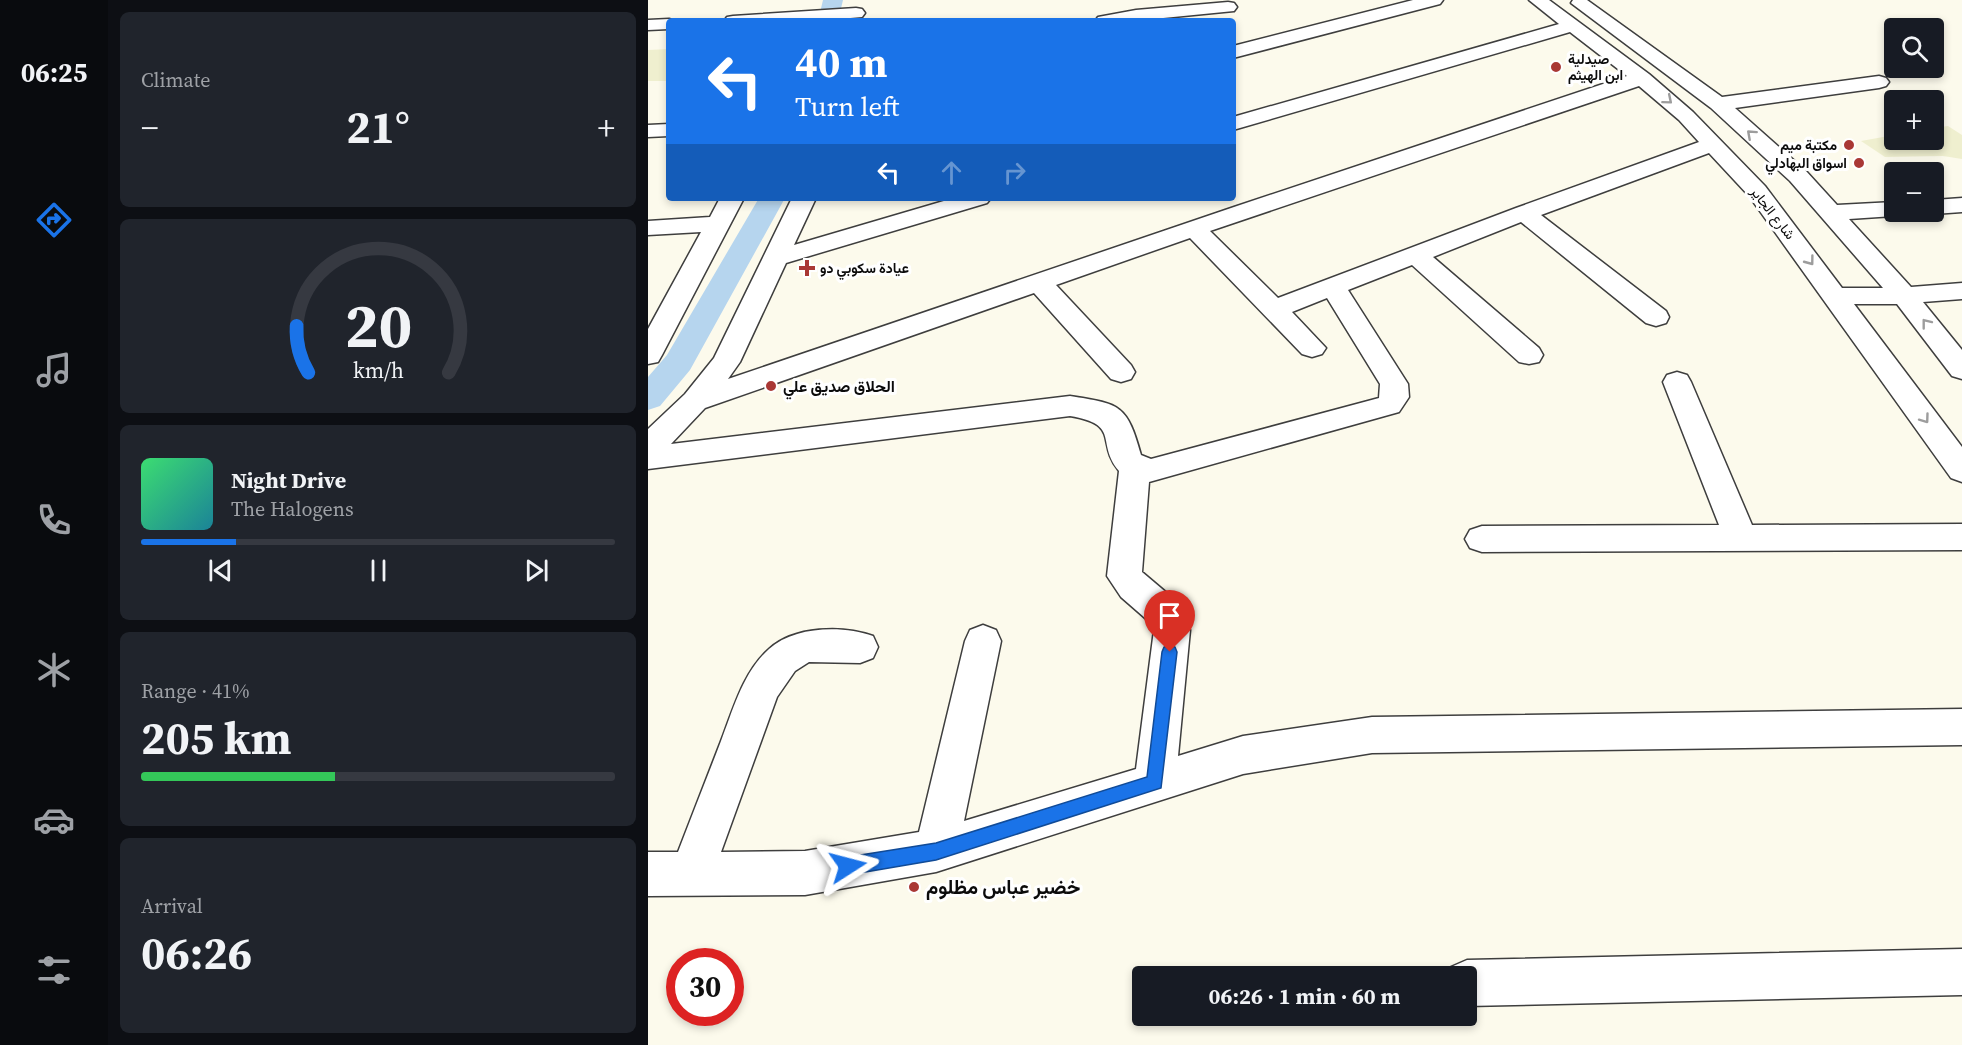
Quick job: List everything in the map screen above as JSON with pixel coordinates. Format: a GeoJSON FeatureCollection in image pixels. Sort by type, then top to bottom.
{"type":"FeatureCollection","features":[{"type":"Feature","properties":{"kind":"street"},"geometry":{"type":"LineString","coordinates":[[783,18],[792,0]]}},
{"type":"Feature","properties":{"kind":"street"},"geometry":{"type":"LineString","coordinates":[[1096,0],[1097,18]]}},
{"type":"Feature","properties":{"kind":"street"},"geometry":{"type":"LineString","coordinates":[[1238,51],[1342,14],[1434,0]]}},
{"type":"Feature","properties":{"kind":"street","name":"شارع الجاير"},"geometry":{"type":"LineString","coordinates":[[1538,0],[1642,78],[1686,116],[1757,191],[1962,470]]}},
{"type":"Feature","properties":{"kind":"street"},"geometry":{"type":"LineString","coordinates":[[1575,0],[1718,104],[1798,176],[1904,296],[1962,369]]}},
{"type":"Feature","properties":{"kind":"street"},"geometry":{"type":"LineString","coordinates":[[799,18],[857,11]]}},
{"type":"Feature","properties":{"kind":"street"},"geometry":{"type":"LineString","coordinates":[[1120,18],[1136,15],[1231,15]]}},
{"type":"Feature","properties":{"kind":"street"},"geometry":{"type":"LineString","coordinates":[[648,25],[666,24]]}},
{"type":"Feature","properties":{"kind":"street"},"geometry":{"type":"LineString","coordinates":[[1236,123],[1572,26]]}},
{"type":"Feature","properties":{"kind":"street"},"geometry":{"type":"LineString","coordinates":[[695,401],[1194,229],[1234,205],[1642,78]]}},
{"type":"Feature","properties":{"kind":"street"},"geometry":{"type":"LineString","coordinates":[[1718,104],[1879,82]]}},
{"type":"Feature","properties":{"kind":"street"},"geometry":{"type":"LineString","coordinates":[[648,131],[666,130]]}},
{"type":"Feature","properties":{"kind":"street"},"geometry":{"type":"LineString","coordinates":[[1275,309],[1524,213],[1714,144]]}},
{"type":"Feature","properties":{"kind":"street"},"geometry":{"type":"LineString","coordinates":[[650,349],[730,201]]}},
{"type":"Feature","properties":{"kind":"street"},"geometry":{"type":"LineString","coordinates":[[648,448],[695,401],[726,362],[803,201]]}},
{"type":"Feature","properties":{"kind":"street"},"geometry":{"type":"LineString","coordinates":[[776,258],[969,201]]}},
{"type":"Feature","properties":{"kind":"street"},"geometry":{"type":"LineString","coordinates":[[1944,206],[1962,205]]}},
{"type":"Feature","properties":{"kind":"street"},"geometry":{"type":"LineString","coordinates":[[1831,213],[1884,210]]}},
{"type":"Feature","properties":{"kind":"street"},"geometry":{"type":"LineString","coordinates":[[1524,213],[1656,316]]}},
{"type":"Feature","properties":{"kind":"street"},"geometry":{"type":"LineString","coordinates":[[648,228],[718,224]]}},
{"type":"Feature","properties":{"kind":"street"},"geometry":{"type":"LineString","coordinates":[[1194,229],[1312,348]]}},
{"type":"Feature","properties":{"kind":"street"},"geometry":{"type":"LineString","coordinates":[[1416,255],[1529,355]]}},
{"type":"Feature","properties":{"kind":"street"},"geometry":{"type":"LineString","coordinates":[[1039,282],[1121,372]]}},
{"type":"Feature","properties":{"kind":"street"},"geometry":{"type":"LineString","coordinates":[[648,458],[1070,406],[1100,411],[1118,425],[1127,459],[1135,468],[1151,471],[1389,405],[1394,397],[1394,384],[1333,287]]}},
{"type":"Feature","properties":{"kind":"street"},"geometry":{"type":"LineString","coordinates":[[1836,296],[1904,296],[1962,291]]}},
{"type":"Feature","properties":{"kind":"street"},"geometry":{"type":"LineString","coordinates":[[1677,382],[1740,536]]}},
{"type":"Feature","properties":{"kind":"street"},"geometry":{"type":"LineString","coordinates":[[1135,468],[1124,576],[1133,587],[1168,616],[1172,630],[1155,783]]}},
{"type":"Feature","properties":{"kind":"street"},"geometry":{"type":"LineString","coordinates":[[1482,539],[1740,536],[1962,537]]}},
{"type":"Feature","properties":{"kind":"street"},"geometry":{"type":"LineString","coordinates":[[936,851],[983,640]]}},
{"type":"Feature","properties":{"kind":"street"},"geometry":{"type":"LineString","coordinates":[[691,874],[761,688],[775,669],[782,660],[803,646],[860,647]]}},
{"type":"Feature","properties":{"kind":"street"},"geometry":{"type":"LineString","coordinates":[[648,874],[804,873],[936,851],[1243,755],[1371,735],[1962,727]]}},
{"type":"Feature","properties":{"kind":"street"},"geometry":{"type":"LineString","coordinates":[[1477,982],[1962,972]]}},
{"type":"Feature","properties":{"kind":"green space"},"geometry":{"type":"Polygon","coordinates":[[[666,49],[666,81],[648,81],[648,50],[666,49]]]}},
{"type":"Feature","properties":{"kind":"green space"},"geometry":{"type":"Polygon","coordinates":[[[1948,126],[1962,135],[1962,159],[1943,156],[1885,157],[1861,141],[1884,137],[1884,150],[1944,150],[1944,127],[1948,126]]]}},
{"type":"Feature","properties":{"kind":"waterway"},"geometry":{"type":"LineString","coordinates":[[829,18],[833,0]]}},
{"type":"Feature","properties":{"kind":"waterway"},"geometry":{"type":"LineString","coordinates":[[648,398],[679,362],[770,201]]}},
{"type":"Feature","properties":{"kind":"place","name":"صيدلية ابن الهيثم"},"geometry":{"type":"Point","coordinates":[1556,67]}},
{"type":"Feature","properties":{"kind":"place","name":"مكتبة ميم"},"geometry":{"type":"Point","coordinates":[1849,145]}},
{"type":"Feature","properties":{"kind":"place","name":"اسواق البهادلي"},"geometry":{"type":"Point","coordinates":[1859,163]}},
{"type":"Feature","properties":{"kind":"place","name":"عيادة سكوبي دو"},"geometry":{"type":"Point","coordinates":[807,268]}},
{"type":"Feature","properties":{"kind":"place","name":"الحلاق صديق علي"},"geometry":{"type":"Point","coordinates":[771,386]}},
{"type":"Feature","properties":{"kind":"place","name":"خضير عباس مظلوم"},"geometry":{"type":"Point","coordinates":[914,887]}},
{"type":"Feature","properties":{"kind":"route"},"geometry":{"type":"LineString","coordinates":[[848,866],[936,851],[1155,783],[1170,652]]}}]}
